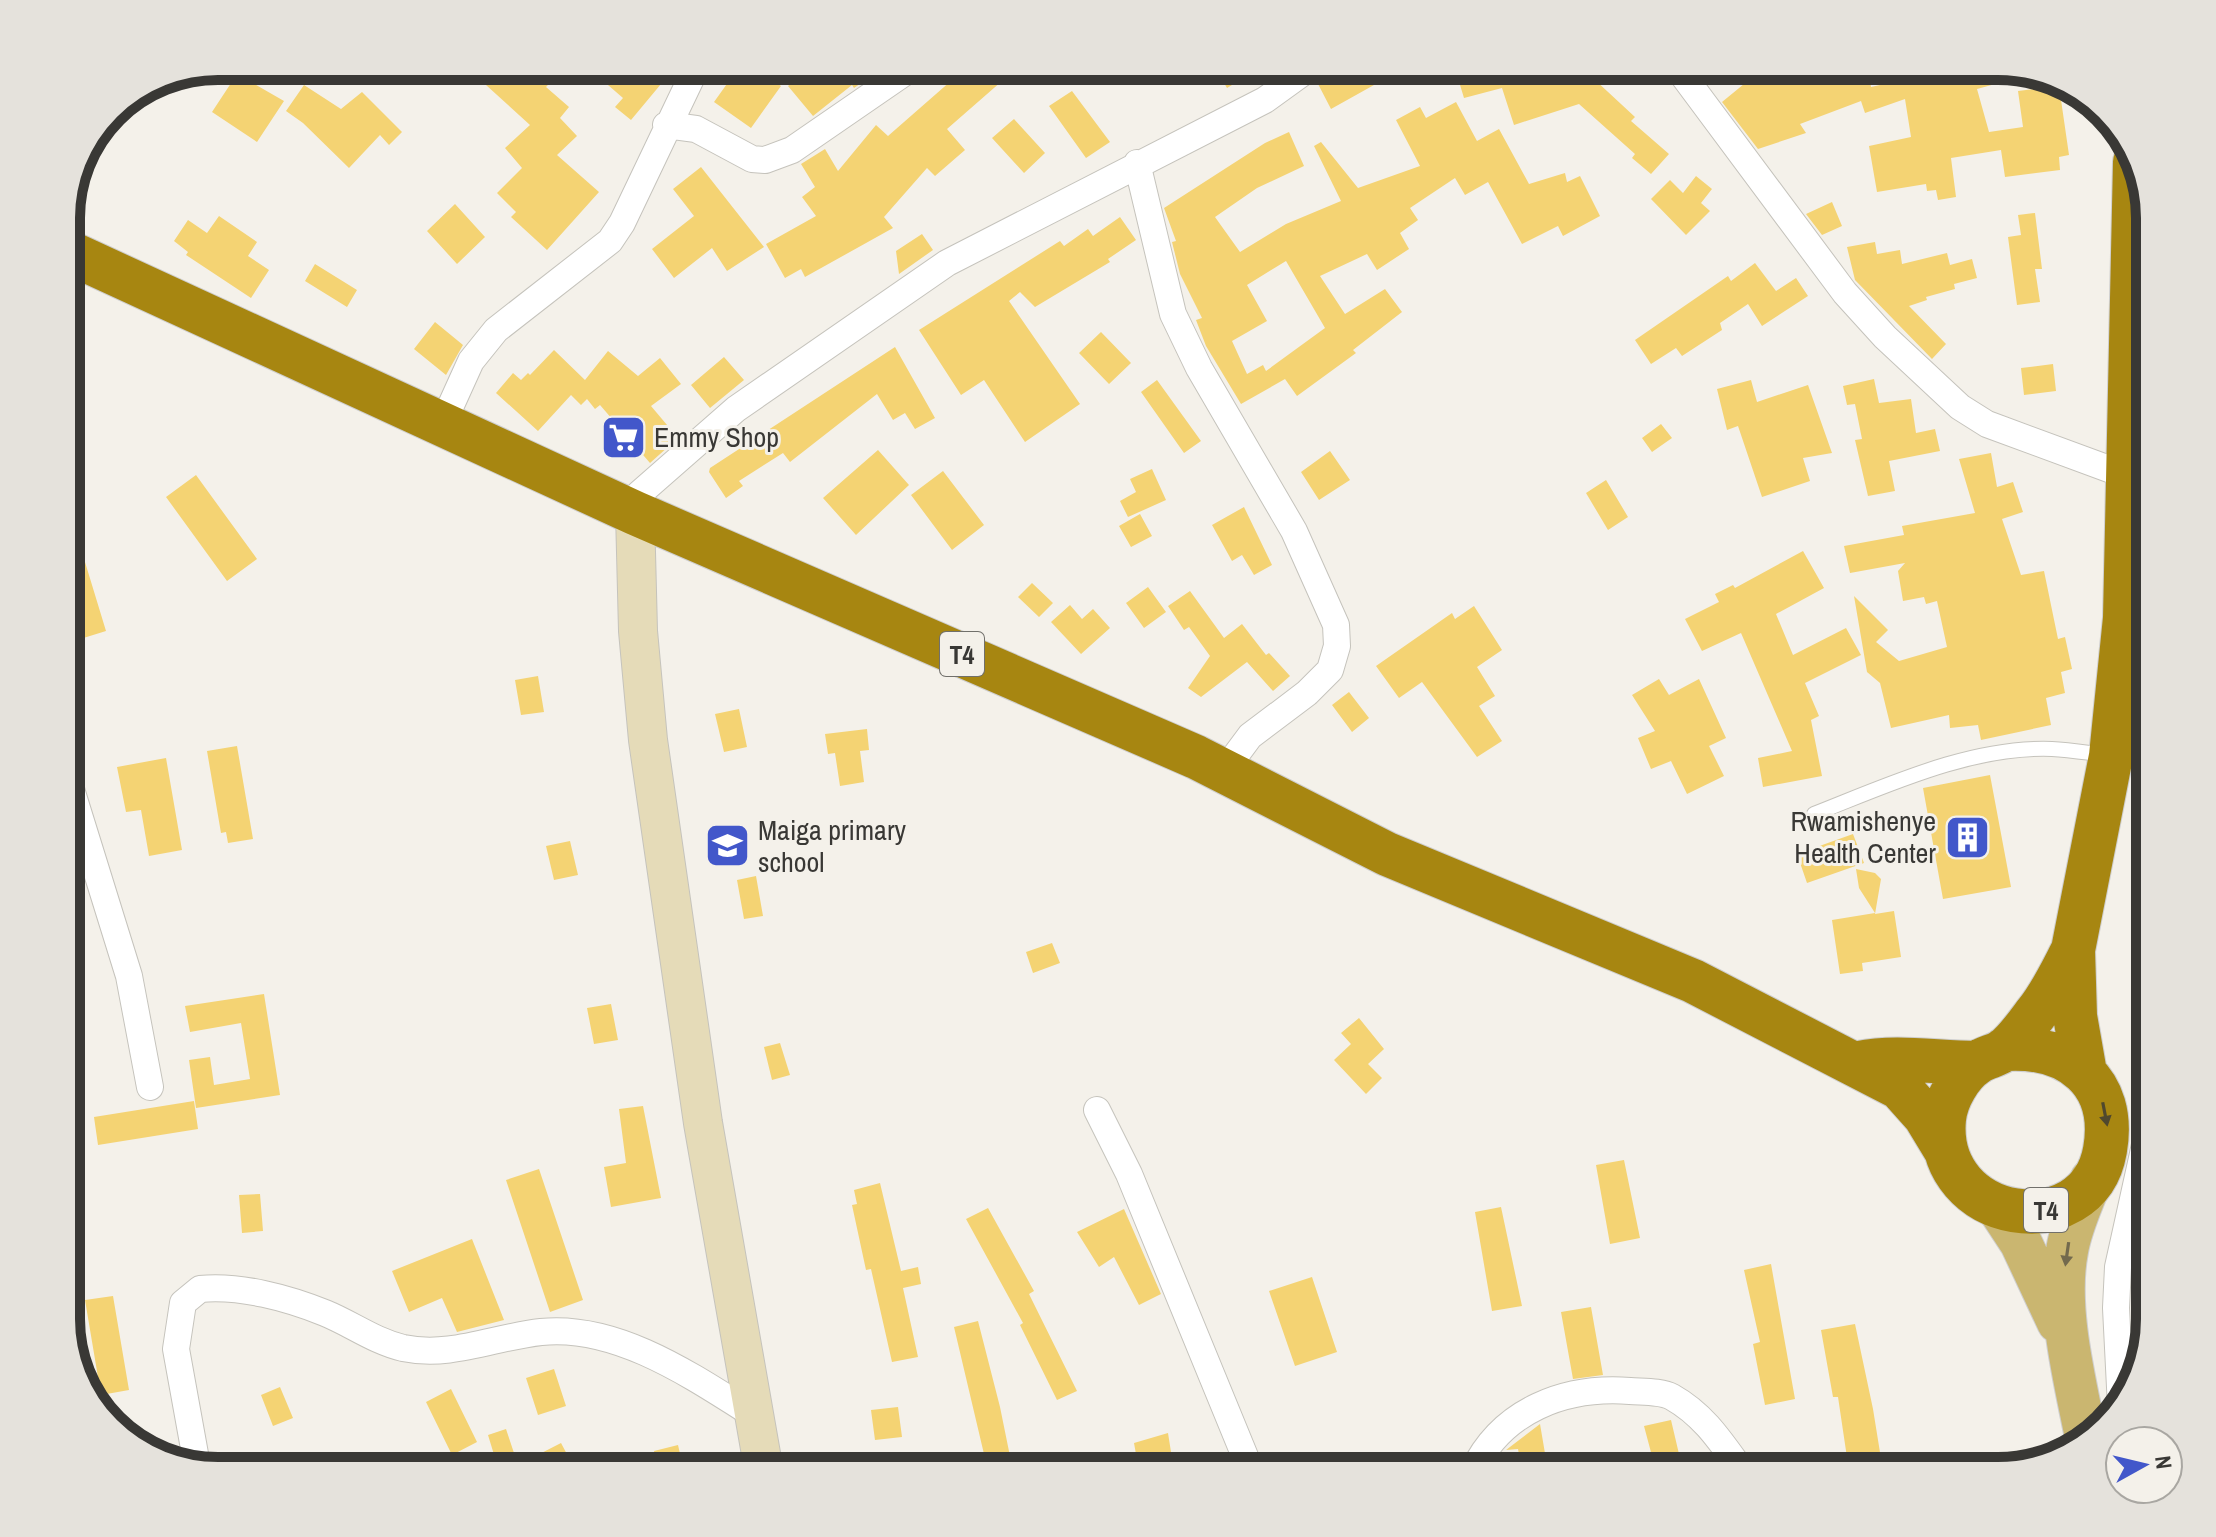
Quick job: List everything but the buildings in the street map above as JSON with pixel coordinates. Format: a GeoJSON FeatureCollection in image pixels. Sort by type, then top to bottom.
{"type":"FeatureCollection","features":[{"type":"Feature","properties":{"kind":"highway","name":"T4"},"geometry":{"type":"LineString","coordinates":[[2134,197],[2128,476],[2136,601]]}},
{"type":"Feature","properties":{"kind":"highway","name":"T4"},"geometry":{"type":"LineString","coordinates":[[80,257],[635,513],[1224,771],[1387,854],[1693,981],[1853,1065],[1900,1088],[1925,1116],[1956,1175],[1974,1195],[1998,1208],[2024,1213],[2049,1209],[2072,1198],[2091,1180],[2104,1154],[2108,1125],[2101,1097],[2085,1073],[2061,1055],[2034,1047],[1930,1064],[1886,1058],[1853,1065]]}},
{"type":"Feature","properties":{"kind":"highway","name":"T4"},"geometry":{"type":"LineString","coordinates":[[2085,1073],[2075,1016],[2073,950],[2136,622]]}},
{"type":"Feature","properties":{"kind":"highway","name":"T4"},"geometry":{"type":"LineString","coordinates":[[1945,1149],[1944,1117],[1954,1087],[2039,1010],[2073,950]]}},
{"type":"Feature","properties":{"kind":"main road"},"geometry":{"type":"LineString","coordinates":[[2084,1427],[2069,1349],[2066,1255],[2072,1227],[2091,1180]]}},
{"type":"Feature","properties":{"kind":"main road"},"geometry":{"type":"LineString","coordinates":[[1998,1208],[2043,1284],[2069,1349]]}},
{"type":"Feature","properties":{"kind":"street"},"geometry":{"type":"LineString","coordinates":[[442,425],[471,361],[496,330],[610,241],[622,223],[690,80]]}},
{"type":"Feature","properties":{"kind":"street"},"geometry":{"type":"LineString","coordinates":[[666,125],[696,129],[752,159],[765,160],[792,150],[894,80]]}},
{"type":"Feature","properties":{"kind":"street"},"geometry":{"type":"LineString","coordinates":[[762,1457],[703,1123],[648,740],[638,631],[635,513],[639,494],[736,409],[947,263],[1265,100],[1293,80]]}},
{"type":"Feature","properties":{"kind":"street"},"geometry":{"type":"LineString","coordinates":[[1686,80],[1845,293],[1885,337],[1960,407],[1987,424],[2128,476]]}},
{"type":"Feature","properties":{"kind":"street"},"geometry":{"type":"LineString","coordinates":[[1137,163],[1173,314],[1199,368],[1294,531],[1336,625],[1337,646],[1330,670],[1307,693],[1250,736],[1224,771]]}},
{"type":"Feature","properties":{"kind":"street"},"geometry":{"type":"LineString","coordinates":[[80,818],[129,976],[150,1087]]}},
{"type":"Feature","properties":{"kind":"street"},"geometry":{"type":"LineString","coordinates":[[1097,1110],[1140,1201],[1245,1457]]}},
{"type":"Feature","properties":{"kind":"street"},"geometry":{"type":"LineString","coordinates":[[2120,1384],[2116,1308],[2118,1267],[2136,1185]]}},
{"type":"Feature","properties":{"kind":"street"},"geometry":{"type":"LineString","coordinates":[[195,1454],[176,1349],[183,1303],[200,1289],[239,1290],[282,1300],[325,1313],[378,1339],[428,1352],[543,1332],[576,1332],[651,1356],[696,1379],[754,1415]]}},
{"type":"Feature","properties":{"kind":"street"},"geometry":{"type":"LineString","coordinates":[[1479,1457],[1484,1447],[1533,1407],[1556,1396],[1611,1390],[1668,1394],[1702,1417],[1732,1457]]}},
{"type":"Feature","properties":{"kind":"lane"},"geometry":{"type":"LineString","coordinates":[[1814,814],[1942,767],[1999,754],[2050,749],[2111,756]]}},
{"type":"Feature","properties":{"kind":"place","name":"Emmy Shop"},"geometry":{"type":"Point","coordinates":[623,437]}},
{"type":"Feature","properties":{"kind":"place","name":"Rwamishenye Health Center"},"geometry":{"type":"Point","coordinates":[1967,837]}},
{"type":"Feature","properties":{"kind":"place","name":"Maiga primary school"},"geometry":{"type":"Point","coordinates":[727,846]}}]}
